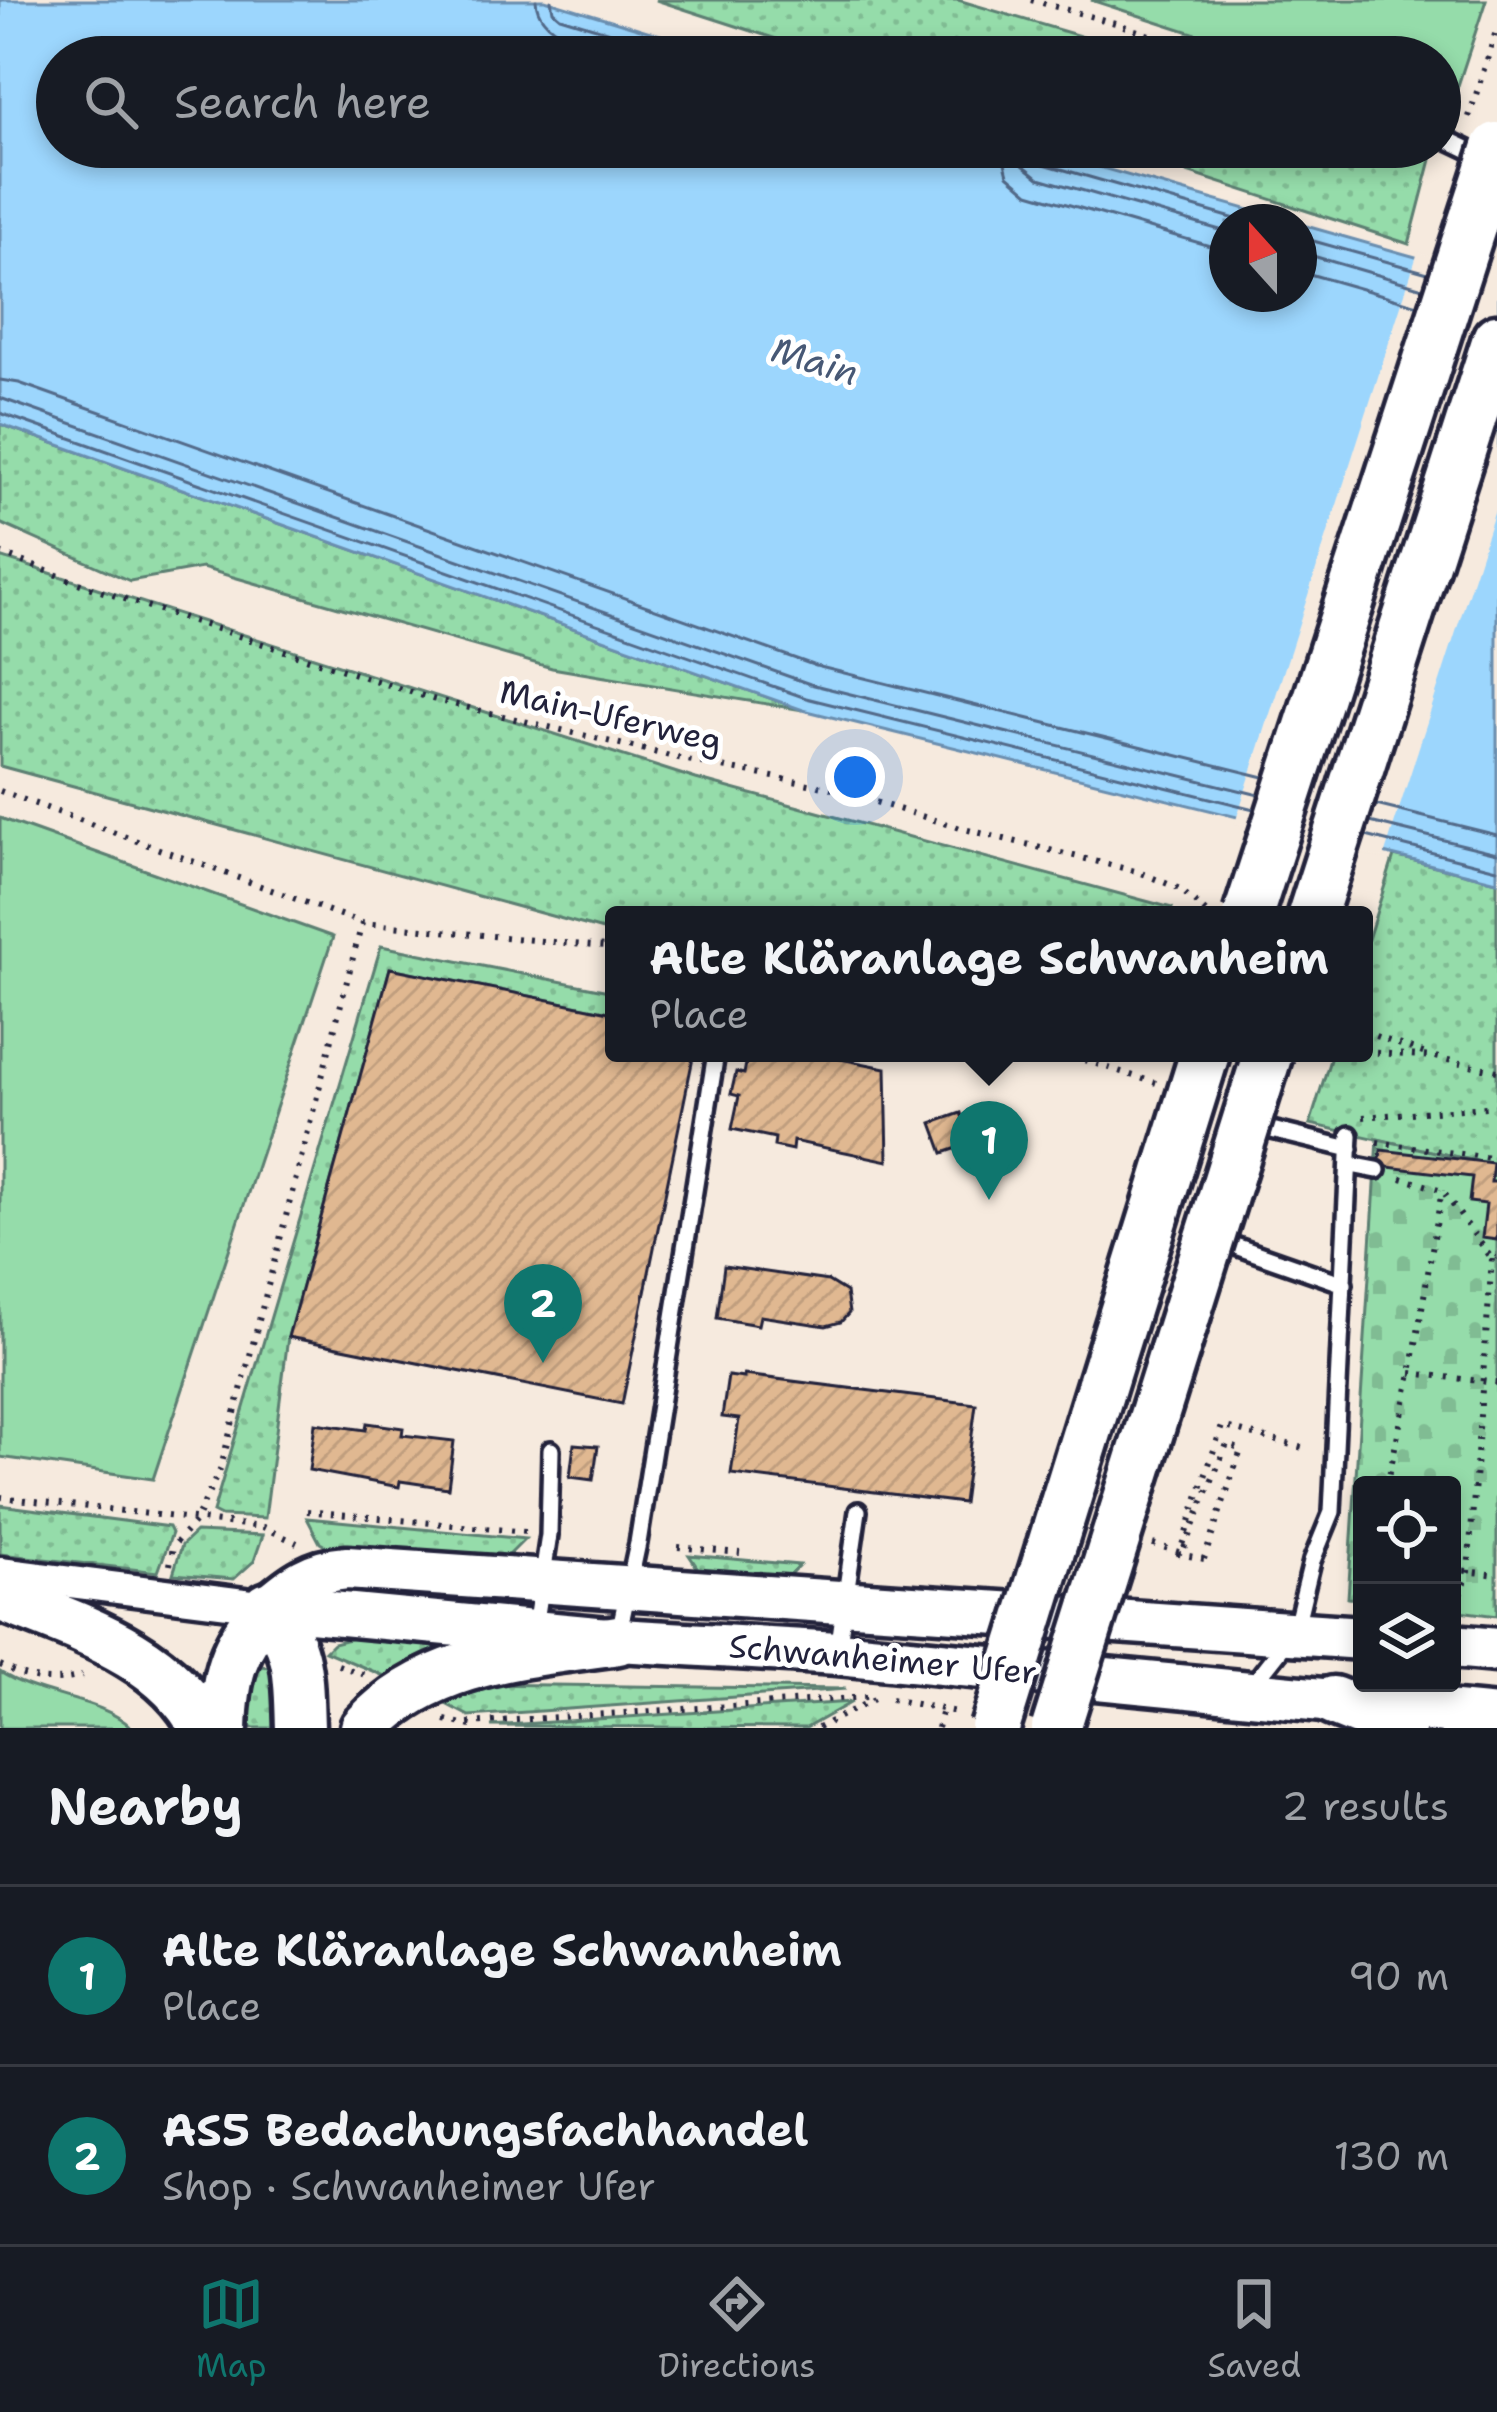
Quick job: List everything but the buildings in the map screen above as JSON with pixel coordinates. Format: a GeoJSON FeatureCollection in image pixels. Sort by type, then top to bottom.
{"type":"FeatureCollection","features":[{"type":"Feature","properties":{"kind":"highway"},"geometry":{"type":"LineString","coordinates":[[1251,906],[1497,147]]}},
{"type":"Feature","properties":{"kind":"highway"},"geometry":{"type":"LineString","coordinates":[[1315,906],[1497,339]]}},
{"type":"Feature","properties":{"kind":"highway"},"geometry":{"type":"LineString","coordinates":[[980,1720],[1201,1062]]}},
{"type":"Feature","properties":{"kind":"highway"},"geometry":{"type":"LineString","coordinates":[[1056,1728],[1265,1062]]}},
{"type":"Feature","properties":{"kind":"highway"},"geometry":{"type":"LineString","coordinates":[[0,1596],[146,1663],[188,1702],[204,1728]]}},
{"type":"Feature","properties":{"kind":"highway"},"geometry":{"type":"LineString","coordinates":[[223,1728],[224,1696],[237,1644],[268,1606],[289,1634],[297,1655],[300,1728]]}},
{"type":"Feature","properties":{"kind":"highway"},"geometry":{"type":"LineString","coordinates":[[372,1705],[447,1673],[505,1656],[618,1640]]}},
{"type":"Feature","properties":{"kind":"highway"},"geometry":{"type":"LineString","coordinates":[[1334,1701],[1401,1728]]}},
{"type":"Feature","properties":{"kind":"main road","name":"Schwanheimer Ufer"},"geometry":{"type":"LineString","coordinates":[[268,1606],[319,1570],[347,1568],[1353,1637]]}},
{"type":"Feature","properties":{"kind":"main road","name":"Schwanheimer Ufer"},"geometry":{"type":"LineString","coordinates":[[268,1606],[618,1640],[838,1653],[1138,1680],[1245,1695],[1497,1717]]}},
{"type":"Feature","properties":{"kind":"main road"},"geometry":{"type":"LineString","coordinates":[[1461,1647],[1497,1650]]}},
{"type":"Feature","properties":{"kind":"street","name":"Schwanheimer Ufer"},"geometry":{"type":"LineString","coordinates":[[0,1573],[268,1606]]}},
{"type":"Feature","properties":{"kind":"lane"},"geometry":{"type":"LineString","coordinates":[[1461,146],[1497,163]]}},
{"type":"Feature","properties":{"kind":"lane"},"geometry":{"type":"LineString","coordinates":[[618,1640],[715,1062]]}},
{"type":"Feature","properties":{"kind":"lane"},"geometry":{"type":"LineString","coordinates":[[1345,1284],[1218,1240],[1255,1125],[1350,1147],[1377,1170]]}},
{"type":"Feature","properties":{"kind":"lane"},"geometry":{"type":"LineString","coordinates":[[1245,1695],[1295,1631],[1312,1561],[1332,1512],[1350,1147]]}},
{"type":"Feature","properties":{"kind":"lane"},"geometry":{"type":"LineString","coordinates":[[534,1631],[549,1534],[551,1450]]}},
{"type":"Feature","properties":{"kind":"lane"},"geometry":{"type":"LineString","coordinates":[[838,1653],[858,1511]]}},
{"type":"Feature","properties":{"kind":"path"},"geometry":{"type":"LineString","coordinates":[[1031,0],[1152,36]]}},
{"type":"Feature","properties":{"kind":"path","name":"Main-Uferweg"},"geometry":{"type":"LineString","coordinates":[[0,554],[432,699],[687,760],[829,788],[964,829],[1138,872],[1180,889],[1199,906]]}},
{"type":"Feature","properties":{"kind":"path"},"geometry":{"type":"LineString","coordinates":[[0,791],[362,923],[605,947]]}},
{"type":"Feature","properties":{"kind":"path"},"geometry":{"type":"LineString","coordinates":[[168,1574],[173,1546],[195,1522],[221,1467],[362,923]]}},
{"type":"Feature","properties":{"kind":"path"},"geometry":{"type":"LineString","coordinates":[[1373,1035],[1435,1057],[1497,1071]]}},
{"type":"Feature","properties":{"kind":"path"},"geometry":{"type":"LineString","coordinates":[[1373,1053],[1435,1057]]}},
{"type":"Feature","properties":{"kind":"path"},"geometry":{"type":"LineString","coordinates":[[1350,1147],[1497,1159]]}},
{"type":"Feature","properties":{"kind":"path"},"geometry":{"type":"LineString","coordinates":[[1377,1170],[1442,1190],[1494,1258],[1468,1572],[1461,1595]]}},
{"type":"Feature","properties":{"kind":"path"},"geometry":{"type":"LineString","coordinates":[[1424,1184],[1426,1171]]}},
{"type":"Feature","properties":{"kind":"path"},"geometry":{"type":"LineString","coordinates":[[1389,1476],[1442,1190]]}},
{"type":"Feature","properties":{"kind":"path"},"geometry":{"type":"LineString","coordinates":[[1411,1373],[1497,1383]]}},
{"type":"Feature","properties":{"kind":"path"},"geometry":{"type":"LineString","coordinates":[[1150,1543],[1182,1553],[1227,1444],[1241,1450],[1204,1559],[1178,1554],[1222,1426],[1336,1457]]}},
{"type":"Feature","properties":{"kind":"path"},"geometry":{"type":"LineString","coordinates":[[0,1497],[263,1527]]}},
{"type":"Feature","properties":{"kind":"path"},"geometry":{"type":"LineString","coordinates":[[307,1511],[529,1533]]}},
{"type":"Feature","properties":{"kind":"path"},"geometry":{"type":"LineString","coordinates":[[1461,1571],[1497,1575]]}},
{"type":"Feature","properties":{"kind":"path"},"geometry":{"type":"LineString","coordinates":[[335,1664],[372,1705]]}},
{"type":"Feature","properties":{"kind":"path"},"geometry":{"type":"LineString","coordinates":[[0,1665],[27,1678],[55,1683],[94,1673]]}},
{"type":"Feature","properties":{"kind":"path"},"geometry":{"type":"LineString","coordinates":[[452,1724],[878,1696],[980,1720]]}},
{"type":"Feature","properties":{"kind":"path"},"geometry":{"type":"LineString","coordinates":[[818,1728],[878,1696]]}},
{"type":"Feature","properties":{"kind":"path"},"geometry":{"type":"LineString","coordinates":[[937,1728],[942,1710]]}},
{"type":"Feature","properties":{"kind":"green space"},"geometry":{"type":"Polygon","coordinates":[[[656,0],[958,0],[1080,36],[767,36],[656,0]]]}},
{"type":"Feature","properties":{"kind":"green space"},"geometry":{"type":"Polygon","coordinates":[[[1091,0],[1486,0],[1461,76],[1461,36],[1202,36],[1091,0]]]}},
{"type":"Feature","properties":{"kind":"green space"},"geometry":{"type":"Polygon","coordinates":[[[1175,168],[1429,168],[1409,244],[1317,214],[1317,204],[1286,204],[1175,168]]]}},
{"type":"Feature","properties":{"kind":"green space"},"geometry":{"type":"Polygon","coordinates":[[[0,424],[803,710],[552,668],[202,568],[130,581],[0,523],[0,424]]]}},
{"type":"Feature","properties":{"kind":"green space"},"geometry":{"type":"Polygon","coordinates":[[[0,557],[696,779],[1165,906],[605,906],[605,931],[0,766],[0,557]]]}},
{"type":"Feature","properties":{"kind":"green space"},"geometry":{"type":"Polygon","coordinates":[[[0,818],[333,937],[153,1479],[0,1457],[0,818]]]}},
{"type":"Feature","properties":{"kind":"green space"},"geometry":{"type":"Polygon","coordinates":[[[1394,856],[1497,881],[1497,1166],[1310,1124],[1329,1062],[1373,1062],[1373,923],[1394,856]]]}},
{"type":"Feature","properties":{"kind":"green space"},"geometry":{"type":"Polygon","coordinates":[[[381,946],[605,990],[605,1011],[390,968],[288,1337],[265,1518],[213,1512],[381,946]]]}},
{"type":"Feature","properties":{"kind":"green space"},"geometry":{"type":"Polygon","coordinates":[[[1378,1139],[1497,1166],[1497,1616],[1461,1611],[1461,1476],[1356,1476],[1378,1139]]]}},
{"type":"Feature","properties":{"kind":"green space"},"geometry":{"type":"Polygon","coordinates":[[[0,1505],[169,1527],[172,1533],[158,1572],[0,1554],[0,1505]]]}},
{"type":"Feature","properties":{"kind":"green space"},"geometry":{"type":"Polygon","coordinates":[[[307,1518],[525,1539],[507,1557],[482,1565],[333,1550],[320,1543],[307,1518]]]}},
{"type":"Feature","properties":{"kind":"green space"},"geometry":{"type":"Polygon","coordinates":[[[1353,1522],[1353,1598],[1348,1598],[1353,1522]]]}},
{"type":"Feature","properties":{"kind":"green space"},"geometry":{"type":"Polygon","coordinates":[[[196,1532],[263,1535],[254,1561],[234,1579],[173,1574],[182,1545],[196,1532]]]}},
{"type":"Feature","properties":{"kind":"green space"},"geometry":{"type":"Polygon","coordinates":[[[689,1555],[799,1565],[784,1580],[701,1573],[689,1555]]]}},
{"type":"Feature","properties":{"kind":"green space"},"geometry":{"type":"Polygon","coordinates":[[[357,1637],[459,1646],[389,1678],[325,1651],[333,1643],[357,1637]]]}},
{"type":"Feature","properties":{"kind":"green space"},"geometry":{"type":"Polygon","coordinates":[[[247,1665],[282,1668],[288,1728],[245,1728],[247,1665]]]}},
{"type":"Feature","properties":{"kind":"green space"},"geometry":{"type":"Polygon","coordinates":[[[0,1672],[104,1710],[132,1728],[0,1728],[0,1672]]]}},
{"type":"Feature","properties":{"kind":"green space"},"geometry":{"type":"Polygon","coordinates":[[[476,1684],[846,1689],[469,1716],[432,1697],[476,1684]]]}},
{"type":"Feature","properties":{"kind":"green space"},"geometry":{"type":"Polygon","coordinates":[[[852,1702],[806,1728],[491,1726],[852,1702]]]}},
{"type":"Feature","properties":{"kind":"water","name":"Main"},"geometry":{"type":"Polygon","coordinates":[[[0,0],[545,0],[664,36],[36,36],[36,168],[1102,168],[1228,204],[1209,204],[1209,312],[1317,312],[1317,229],[1497,280],[1497,881],[803,710],[0,424],[0,0]]]}},
{"type":"Feature","properties":{"kind":"pier"},"geometry":{"type":"Polygon","coordinates":[[[1418,252],[1497,274],[1497,504],[1383,859],[1235,823],[1418,252]]]}},
{"type":"Feature","properties":{"kind":"place","name":"Alte Kläranlage Schwanheim"},"geometry":{"type":"Point","coordinates":[989,1200]}},
{"type":"Feature","properties":{"kind":"place","name":"AS5 Bedachungsfachhandel"},"geometry":{"type":"Point","coordinates":[543,1363]}}]}
